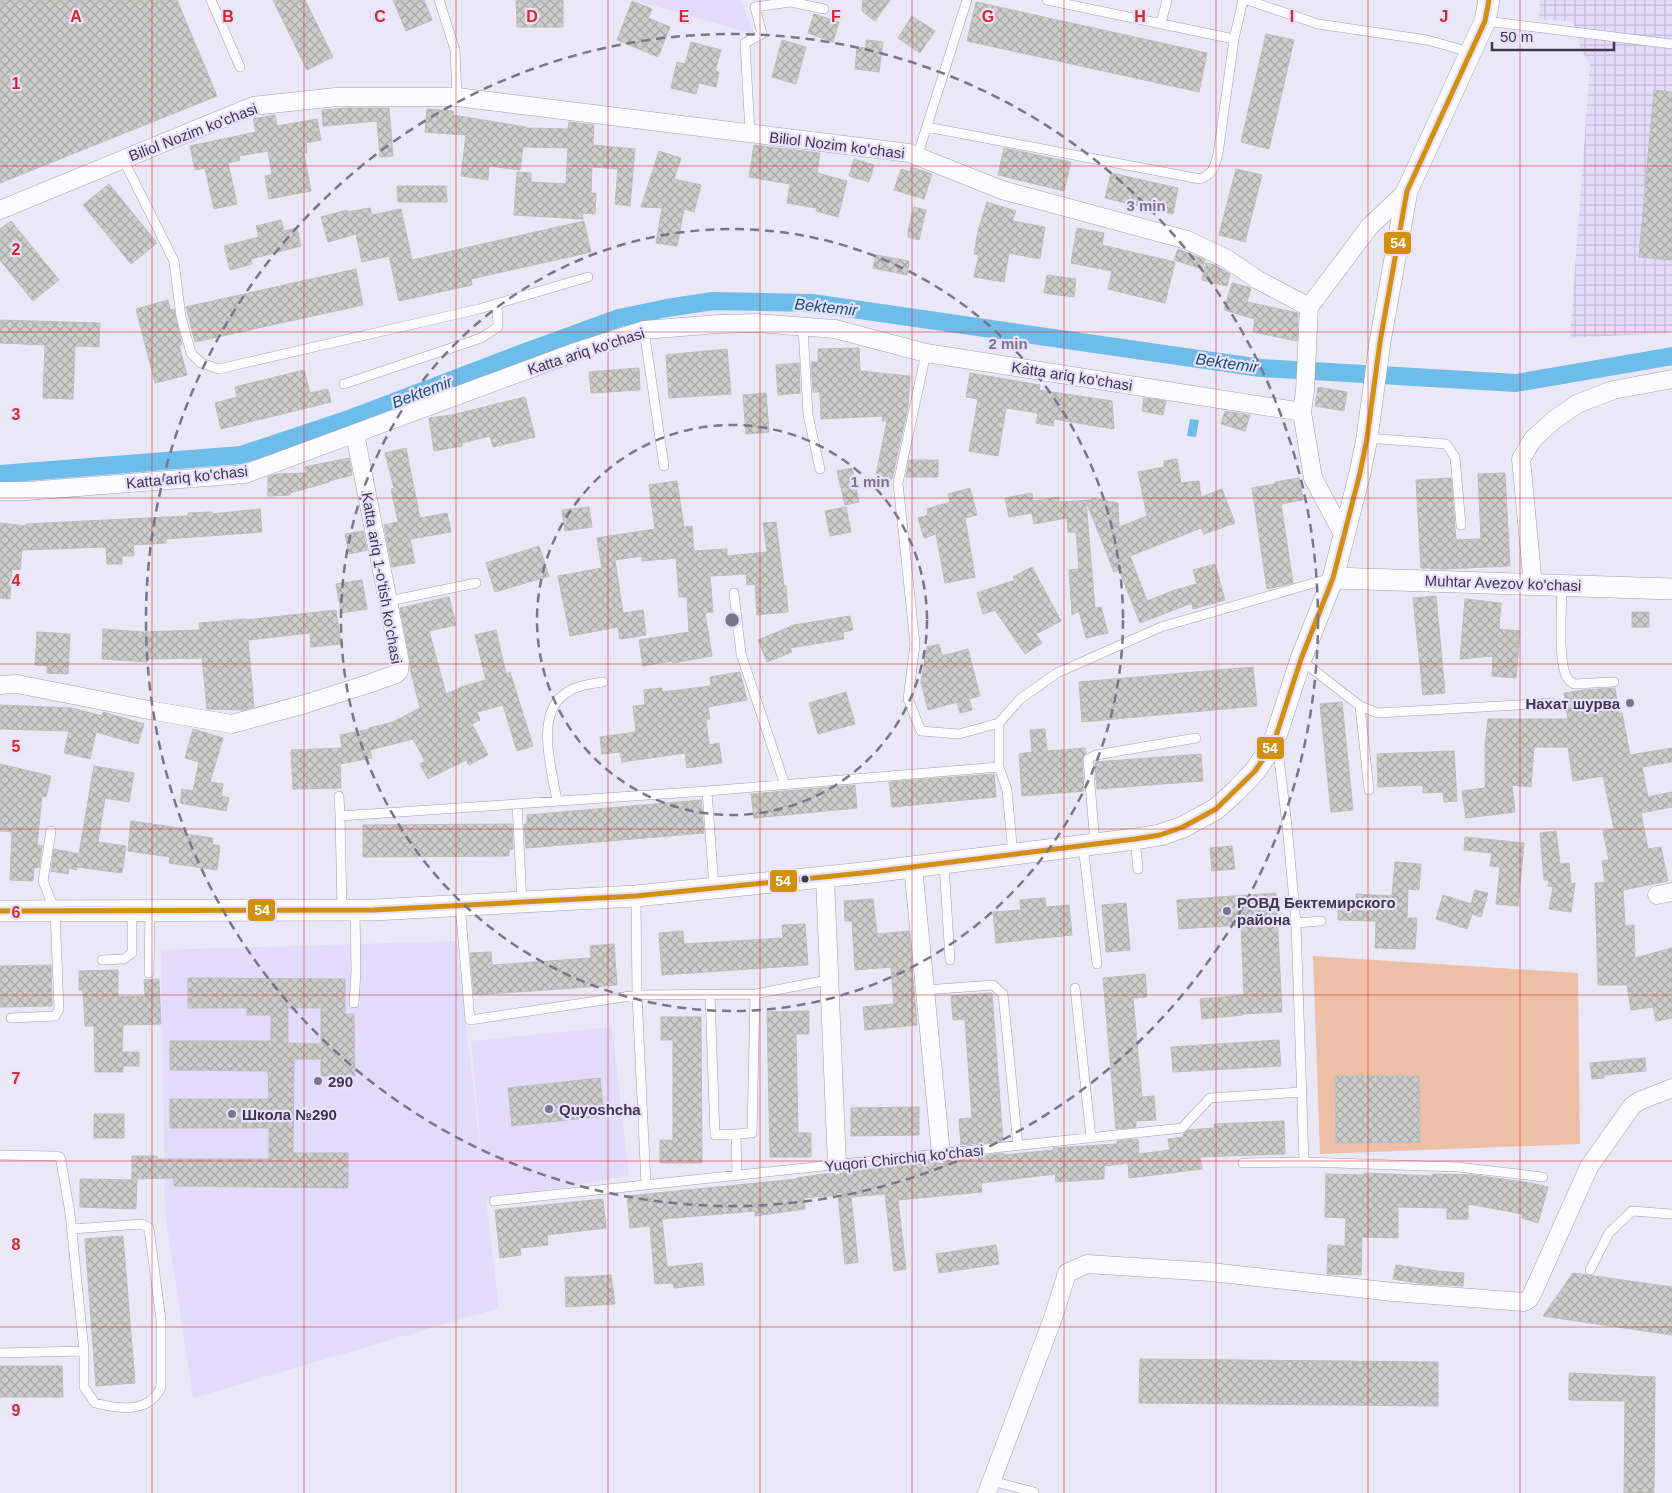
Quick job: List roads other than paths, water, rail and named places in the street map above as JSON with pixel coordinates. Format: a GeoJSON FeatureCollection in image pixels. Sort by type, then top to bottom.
{"type":"FeatureCollection","features":[{"type":"Feature","properties":{"kind":"street"},"geometry":{"type":"LineString","coordinates":[[0,911],[348,910],[636,896],[824,877],[1135,839],[1160,835],[1183,827],[1216,809],[1255,771],[1270,749],[1301,660],[1333,578],[1367,438],[1380,342],[1406,191],[1485,21],[1489,0]]}},
{"type":"Feature","properties":{"kind":"street","name":"Biliol Nozim ko'chasi"},"geometry":{"type":"LineString","coordinates":[[0,210],[253,106],[336,97],[457,97],[909,153],[1002,190],[1187,240],[1228,259],[1258,280],[1309,306]]}},
{"type":"Feature","properties":{"kind":"street"},"geometry":{"type":"LineString","coordinates":[[1344,536],[1313,478],[1302,412],[1308,346],[1309,306],[1370,226],[1406,191]]}},
{"type":"Feature","properties":{"kind":"street","name":"Katta ariq ko'chasi"},"geometry":{"type":"LineString","coordinates":[[0,491],[245,474],[578,351],[644,330],[719,324],[756,323],[835,329],[926,353],[1302,412]]}},
{"type":"Feature","properties":{"kind":"street"},"geometry":{"type":"LineString","coordinates":[[1533,584],[1521,458],[1534,439],[1554,420],[1577,404],[1613,390],[1672,379]]}},
{"type":"Feature","properties":{"kind":"street","name":"Katta ariq 1-o'tish ko'chasi"},"geometry":{"type":"LineString","coordinates":[[0,685],[17,684],[232,724],[315,701],[396,674],[399,671],[400,662],[355,434]]}},
{"type":"Feature","properties":{"kind":"street","name":"Muhtar Avezov ko'chasi"},"geometry":{"type":"LineString","coordinates":[[1333,578],[1672,589]]}},
{"type":"Feature","properties":{"kind":"street"},"geometry":{"type":"LineString","coordinates":[[913,866],[941,1154]]}},
{"type":"Feature","properties":{"kind":"street"},"geometry":{"type":"LineString","coordinates":[[824,877],[837,1165]]}},
{"type":"Feature","properties":{"kind":"street"},"geometry":{"type":"LineString","coordinates":[[990,1487],[1053,1318],[1064,1277],[1070,1272],[1087,1264],[1211,1272],[1393,1292],[1524,1302],[1532,1294],[1589,1167],[1632,1106],[1639,1101],[1672,1088]]}},
{"type":"Feature","properties":{"kind":"lane"},"geometry":{"type":"LineString","coordinates":[[212,0],[240,67]]}},
{"type":"Feature","properties":{"kind":"lane"},"geometry":{"type":"LineString","coordinates":[[439,0],[455,50],[457,97]]}},
{"type":"Feature","properties":{"kind":"lane"},"geometry":{"type":"LineString","coordinates":[[918,157],[967,0]]}},
{"type":"Feature","properties":{"kind":"lane"},"geometry":{"type":"LineString","coordinates":[[1047,0],[1234,39]]}},
{"type":"Feature","properties":{"kind":"lane"},"geometry":{"type":"LineString","coordinates":[[1161,23],[1167,0]]}},
{"type":"Feature","properties":{"kind":"lane"},"geometry":{"type":"LineString","coordinates":[[927,127],[1200,179],[1209,175],[1213,170],[1218,154],[1234,39],[1243,0]]}},
{"type":"Feature","properties":{"kind":"lane"},"geometry":{"type":"LineString","coordinates":[[1247,0],[1318,24],[1426,40],[1471,52]]}},
{"type":"Feature","properties":{"kind":"lane"},"geometry":{"type":"LineString","coordinates":[[750,133],[745,43],[762,34],[755,7],[791,2],[824,9]]}},
{"type":"Feature","properties":{"kind":"lane"},"geometry":{"type":"LineString","coordinates":[[1485,21],[1672,44]]}},
{"type":"Feature","properties":{"kind":"lane"},"geometry":{"type":"LineString","coordinates":[[123,159],[174,261],[181,317],[191,352],[201,363],[219,369],[497,303],[588,277]]}},
{"type":"Feature","properties":{"kind":"lane"},"geometry":{"type":"LineString","coordinates":[[344,384],[481,338],[498,327],[497,303]]}},
{"type":"Feature","properties":{"kind":"lane"},"geometry":{"type":"LineString","coordinates":[[803,327],[808,415],[820,469]]}},
{"type":"Feature","properties":{"kind":"lane"},"geometry":{"type":"LineString","coordinates":[[644,330],[664,466]]}},
{"type":"Feature","properties":{"kind":"lane"},"geometry":{"type":"LineString","coordinates":[[926,353],[898,483],[916,644],[908,699],[921,731],[959,734],[999,723],[1020,699],[1057,673],[1161,627],[1333,578]]}},
{"type":"Feature","properties":{"kind":"lane"},"geometry":{"type":"LineString","coordinates":[[1367,438],[1446,444],[1455,457],[1461,525]]}},
{"type":"Feature","properties":{"kind":"lane"},"geometry":{"type":"LineString","coordinates":[[389,601],[476,583]]}},
{"type":"Feature","properties":{"kind":"lane"},"geometry":{"type":"LineString","coordinates":[[1562,585],[1561,637],[1567,678],[1574,684],[1614,682]]}},
{"type":"Feature","properties":{"kind":"lane"},"geometry":{"type":"LineString","coordinates":[[734,594],[741,654],[785,784]]}},
{"type":"Feature","properties":{"kind":"lane"},"geometry":{"type":"LineString","coordinates":[[1301,660],[1360,706],[1378,713],[1552,703]]}},
{"type":"Feature","properties":{"kind":"lane"},"geometry":{"type":"LineString","coordinates":[[557,801],[546,737],[553,705],[566,692],[580,686],[603,682]]}},
{"type":"Feature","properties":{"kind":"lane"},"geometry":{"type":"LineString","coordinates":[[1360,706],[1369,790]]}},
{"type":"Feature","properties":{"kind":"lane"},"geometry":{"type":"LineString","coordinates":[[999,723],[999,767],[1007,790],[1014,855]]}},
{"type":"Feature","properties":{"kind":"lane"},"geometry":{"type":"LineString","coordinates":[[1276,736],[1296,923],[1304,1162]]}},
{"type":"Feature","properties":{"kind":"lane"},"geometry":{"type":"LineString","coordinates":[[1097,964],[1089,845],[1088,759],[1096,755],[1196,738]]}},
{"type":"Feature","properties":{"kind":"lane"},"geometry":{"type":"LineString","coordinates":[[340,816],[707,791],[999,767]]}},
{"type":"Feature","properties":{"kind":"lane"},"geometry":{"type":"LineString","coordinates":[[707,791],[714,888]]}},
{"type":"Feature","properties":{"kind":"lane"},"geometry":{"type":"LineString","coordinates":[[339,796],[348,910],[356,971],[354,1003]]}},
{"type":"Feature","properties":{"kind":"lane"},"geometry":{"type":"LineString","coordinates":[[517,804],[522,902]]}},
{"type":"Feature","properties":{"kind":"lane"},"geometry":{"type":"LineString","coordinates":[[11,1018],[55,1016],[60,1009],[55,912],[43,881],[51,831]]}},
{"type":"Feature","properties":{"kind":"lane"},"geometry":{"type":"LineString","coordinates":[[1135,839],[1138,869]]}},
{"type":"Feature","properties":{"kind":"lane"},"geometry":{"type":"LineString","coordinates":[[944,862],[950,960]]}},
{"type":"Feature","properties":{"kind":"lane"},"geometry":{"type":"LineString","coordinates":[[636,896],[637,995],[646,1185]]}},
{"type":"Feature","properties":{"kind":"lane"},"geometry":{"type":"LineString","coordinates":[[460,905],[470,1020],[637,995],[710,996],[755,994],[828,980]]}},
{"type":"Feature","properties":{"kind":"lane"},"geometry":{"type":"LineString","coordinates":[[102,960],[124,960],[132,953],[141,911]]}},
{"type":"Feature","properties":{"kind":"lane"},"geometry":{"type":"LineString","coordinates":[[141,911],[149,973]]}},
{"type":"Feature","properties":{"kind":"lane"},"geometry":{"type":"LineString","coordinates":[[1296,923],[1321,921]]}},
{"type":"Feature","properties":{"kind":"lane"},"geometry":{"type":"LineString","coordinates":[[925,990],[993,985],[1003,994],[1018,1146]]}},
{"type":"Feature","properties":{"kind":"lane"},"geometry":{"type":"LineString","coordinates":[[1076,988],[1091,1138]]}},
{"type":"Feature","properties":{"kind":"lane"},"geometry":{"type":"LineString","coordinates":[[710,996],[715,1135],[752,1133],[755,994]]}},
{"type":"Feature","properties":{"kind":"lane","name":"Yuqori Chirchiq ko'chasi"},"geometry":{"type":"LineString","coordinates":[[494,1201],[1182,1128],[1210,1098],[1302,1092]]}},
{"type":"Feature","properties":{"kind":"lane"},"geometry":{"type":"LineString","coordinates":[[736,1134],[737,1176]]}},
{"type":"Feature","properties":{"kind":"lane"},"geometry":{"type":"LineString","coordinates":[[0,1156],[60,1157],[72,1230],[84,1351],[84,1387],[95,1403],[118,1409],[144,1405],[157,1396],[161,1387],[161,1320],[149,1228],[142,1224],[72,1230]]}},
{"type":"Feature","properties":{"kind":"lane"},"geometry":{"type":"LineString","coordinates":[[1243,1163],[1304,1162],[1458,1167],[1542,1177]]}},
{"type":"Feature","properties":{"kind":"lane"},"geometry":{"type":"LineString","coordinates":[[1590,1270],[1609,1233],[1632,1210],[1672,1214]]}},
{"type":"Feature","properties":{"kind":"lane"},"geometry":{"type":"LineString","coordinates":[[0,1353],[84,1351]]}},
{"type":"Feature","properties":{"kind":"lane"},"geometry":{"type":"LineString","coordinates":[[990,1487],[1034,1492]]}},
{"type":"Feature","properties":{"kind":"water"},"geometry":{"type":"Polygon","coordinates":[[[1190,419],[1199,420],[1196,437],[1187,436],[1190,419]]]}},
{"type":"Feature","properties":{"kind":"waterway","name":"Bektemir"},"geometry":{"type":"LineString","coordinates":[[0,474],[241,455],[352,418],[619,318],[713,301],[812,303],[1261,368],[1516,383],[1672,356]]}},
{"type":"Feature","properties":{"kind":"place","name":"Нахат шурва"},"geometry":{"type":"Point","coordinates":[1630,703]}},
{"type":"Feature","properties":{"kind":"place","name":"РОВД Бектемирского района"},"geometry":{"type":"Point","coordinates":[1227,911]}},
{"type":"Feature","properties":{"kind":"place","name":"290"},"geometry":{"type":"Point","coordinates":[318,1081]}},
{"type":"Feature","properties":{"kind":"place","name":"Quyoshcha"},"geometry":{"type":"Point","coordinates":[549,1109]}},
{"type":"Feature","properties":{"kind":"place","name":"Школа №290"},"geometry":{"type":"Point","coordinates":[232,1114]}}]}
